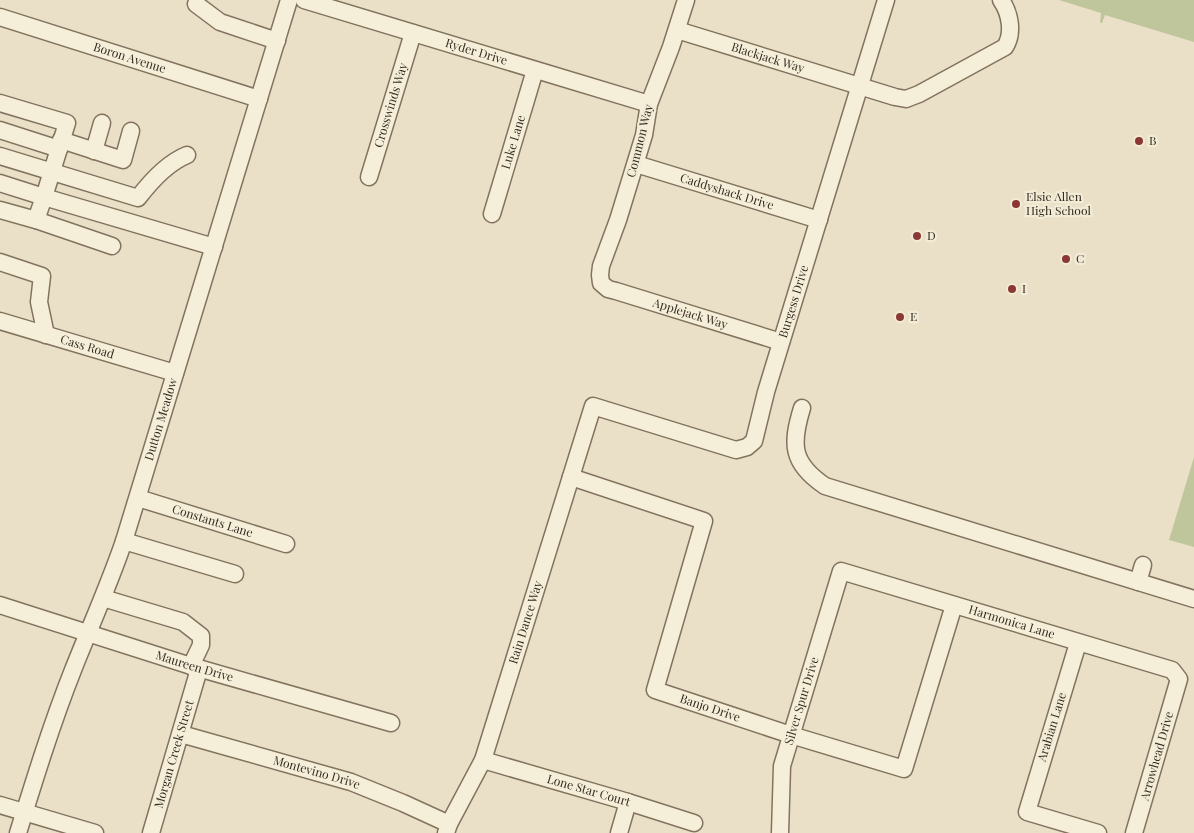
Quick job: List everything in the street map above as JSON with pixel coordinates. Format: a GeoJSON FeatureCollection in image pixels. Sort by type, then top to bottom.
{"type":"FeatureCollection","features":[{"type":"Feature","properties":{"kind":"street","name":"Dutton Meadow"},"geometry":{"type":"LineString","coordinates":[[18,833],[44,749],[124,542],[289,0]]}},
{"type":"Feature","properties":{"kind":"street","name":"Ryder Drive"},"geometry":{"type":"LineString","coordinates":[[304,0],[649,104]]}},
{"type":"Feature","properties":{"kind":"street","name":"Common Way"},"geometry":{"type":"LineString","coordinates":[[602,283],[600,275],[601,266],[636,164],[644,135],[649,104],[677,30],[686,0]]}},
{"type":"Feature","properties":{"kind":"street","name":"Burgess Drive"},"geometry":{"type":"LineString","coordinates":[[593,406],[736,450],[747,447],[754,441],[766,392],[886,0]]}},
{"type":"Feature","properties":{"kind":"street","name":"Blackjack Way"},"geometry":{"type":"LineString","coordinates":[[677,30],[901,99],[912,97],[1000,51],[1008,42],[1010,30],[1006,7],[1001,0]]}},
{"type":"Feature","properties":{"kind":"street"},"geometry":{"type":"LineString","coordinates":[[196,4],[220,22],[277,41]]}},
{"type":"Feature","properties":{"kind":"street","name":"Boron Avenue"},"geometry":{"type":"LineString","coordinates":[[0,17],[259,99]]}},
{"type":"Feature","properties":{"kind":"street","name":"Crosswinds Way"},"geometry":{"type":"LineString","coordinates":[[369,177],[413,32]]}},
{"type":"Feature","properties":{"kind":"street","name":"Luke Lane"},"geometry":{"type":"LineString","coordinates":[[492,214],[535,70]]}},
{"type":"Feature","properties":{"kind":"street"},"geometry":{"type":"LineString","coordinates":[[0,103],[66,123],[36,220]]}},
{"type":"Feature","properties":{"kind":"street"},"geometry":{"type":"LineString","coordinates":[[94,151],[102,123]]}},
{"type":"Feature","properties":{"kind":"street"},"geometry":{"type":"LineString","coordinates":[[0,130],[94,151],[123,160],[131,131]]}},
{"type":"Feature","properties":{"kind":"street"},"geometry":{"type":"LineString","coordinates":[[0,156],[138,198],[176,159],[187,155]]}},
{"type":"Feature","properties":{"kind":"street","name":"Caddyshack Drive"},"geometry":{"type":"LineString","coordinates":[[636,164],[819,220]]}},
{"type":"Feature","properties":{"kind":"street"},"geometry":{"type":"LineString","coordinates":[[0,183],[214,247]]}},
{"type":"Feature","properties":{"kind":"street"},"geometry":{"type":"LineString","coordinates":[[0,210],[112,246]]}},
{"type":"Feature","properties":{"kind":"street"},"geometry":{"type":"LineString","coordinates":[[0,262],[42,276],[39,302],[46,335]]}},
{"type":"Feature","properties":{"kind":"street","name":"Applejack Way"},"geometry":{"type":"LineString","coordinates":[[602,283],[608,289],[782,342]]}},
{"type":"Feature","properties":{"kind":"street","name":"Cass Road"},"geometry":{"type":"LineString","coordinates":[[0,321],[175,374]]}},
{"type":"Feature","properties":{"kind":"street","name":"Rain Dance Way"},"geometry":{"type":"LineString","coordinates":[[448,829],[483,760],[593,406]]}},
{"type":"Feature","properties":{"kind":"street"},"geometry":{"type":"LineString","coordinates":[[802,408],[797,425],[795,446],[798,457],[803,468],[825,486],[893,504],[1194,599]]}},
{"type":"Feature","properties":{"kind":"street","name":"Banjo Drive"},"geometry":{"type":"LineString","coordinates":[[571,478],[704,521],[655,690],[791,735],[904,768],[954,605]]}},
{"type":"Feature","properties":{"kind":"street","name":"Constants Lane"},"geometry":{"type":"LineString","coordinates":[[138,498],[286,544]]}},
{"type":"Feature","properties":{"kind":"street"},"geometry":{"type":"LineString","coordinates":[[124,542],[235,574]]}},
{"type":"Feature","properties":{"kind":"street"},"geometry":{"type":"LineString","coordinates":[[1138,582],[1143,565]]}},
{"type":"Feature","properties":{"kind":"street","name":"Silver Spur Drive"},"geometry":{"type":"LineString","coordinates":[[780,833],[782,766],[841,571]]}},
{"type":"Feature","properties":{"kind":"street","name":"Harmonica Lane"},"geometry":{"type":"LineString","coordinates":[[841,571],[1172,670],[1179,679]]}},
{"type":"Feature","properties":{"kind":"street","name":"Morgan Creek Street"},"geometry":{"type":"LineString","coordinates":[[103,598],[183,622],[201,636],[201,645],[181,734],[151,833]]}},
{"type":"Feature","properties":{"kind":"street","name":"Maureen Drive"},"geometry":{"type":"LineString","coordinates":[[0,606],[88,633],[194,671],[390,722]]}},
{"type":"Feature","properties":{"kind":"street","name":"Arabian Lane"},"geometry":{"type":"LineString","coordinates":[[1078,642],[1027,812],[1098,833]]}},
{"type":"Feature","properties":{"kind":"street","name":"Arrowhead Drive"},"geometry":{"type":"LineString","coordinates":[[1134,833],[1179,679]]}},
{"type":"Feature","properties":{"kind":"street","name":"Montevino Drive"},"geometry":{"type":"LineString","coordinates":[[181,734],[351,782],[403,803],[448,829]]}},
{"type":"Feature","properties":{"kind":"street","name":"Lone Star Court"},"geometry":{"type":"LineString","coordinates":[[483,760],[694,823]]}},
{"type":"Feature","properties":{"kind":"street"},"geometry":{"type":"LineString","coordinates":[[619,833],[628,802]]}},
{"type":"Feature","properties":{"kind":"street"},"geometry":{"type":"LineString","coordinates":[[0,805],[95,833]]}},
{"type":"Feature","properties":{"kind":"green space"},"geometry":{"type":"Polygon","coordinates":[[[1059,0],[1194,0],[1194,42],[1105,15],[1102,23],[1100,23],[1101,13],[1059,0]]]}},
{"type":"Feature","properties":{"kind":"green space"},"geometry":{"type":"Polygon","coordinates":[[[1194,457],[1194,547],[1169,540],[1194,457]]]}},
{"type":"Feature","properties":{"kind":"place","name":"B"},"geometry":{"type":"Point","coordinates":[1139,141]}},
{"type":"Feature","properties":{"kind":"place","name":"Elsie Allen High School"},"geometry":{"type":"Point","coordinates":[1016,204]}},
{"type":"Feature","properties":{"kind":"place","name":"D"},"geometry":{"type":"Point","coordinates":[917,236]}},
{"type":"Feature","properties":{"kind":"place","name":"C"},"geometry":{"type":"Point","coordinates":[1066,259]}},
{"type":"Feature","properties":{"kind":"place","name":"I"},"geometry":{"type":"Point","coordinates":[1012,289]}},
{"type":"Feature","properties":{"kind":"place","name":"E"},"geometry":{"type":"Point","coordinates":[900,317]}}]}
